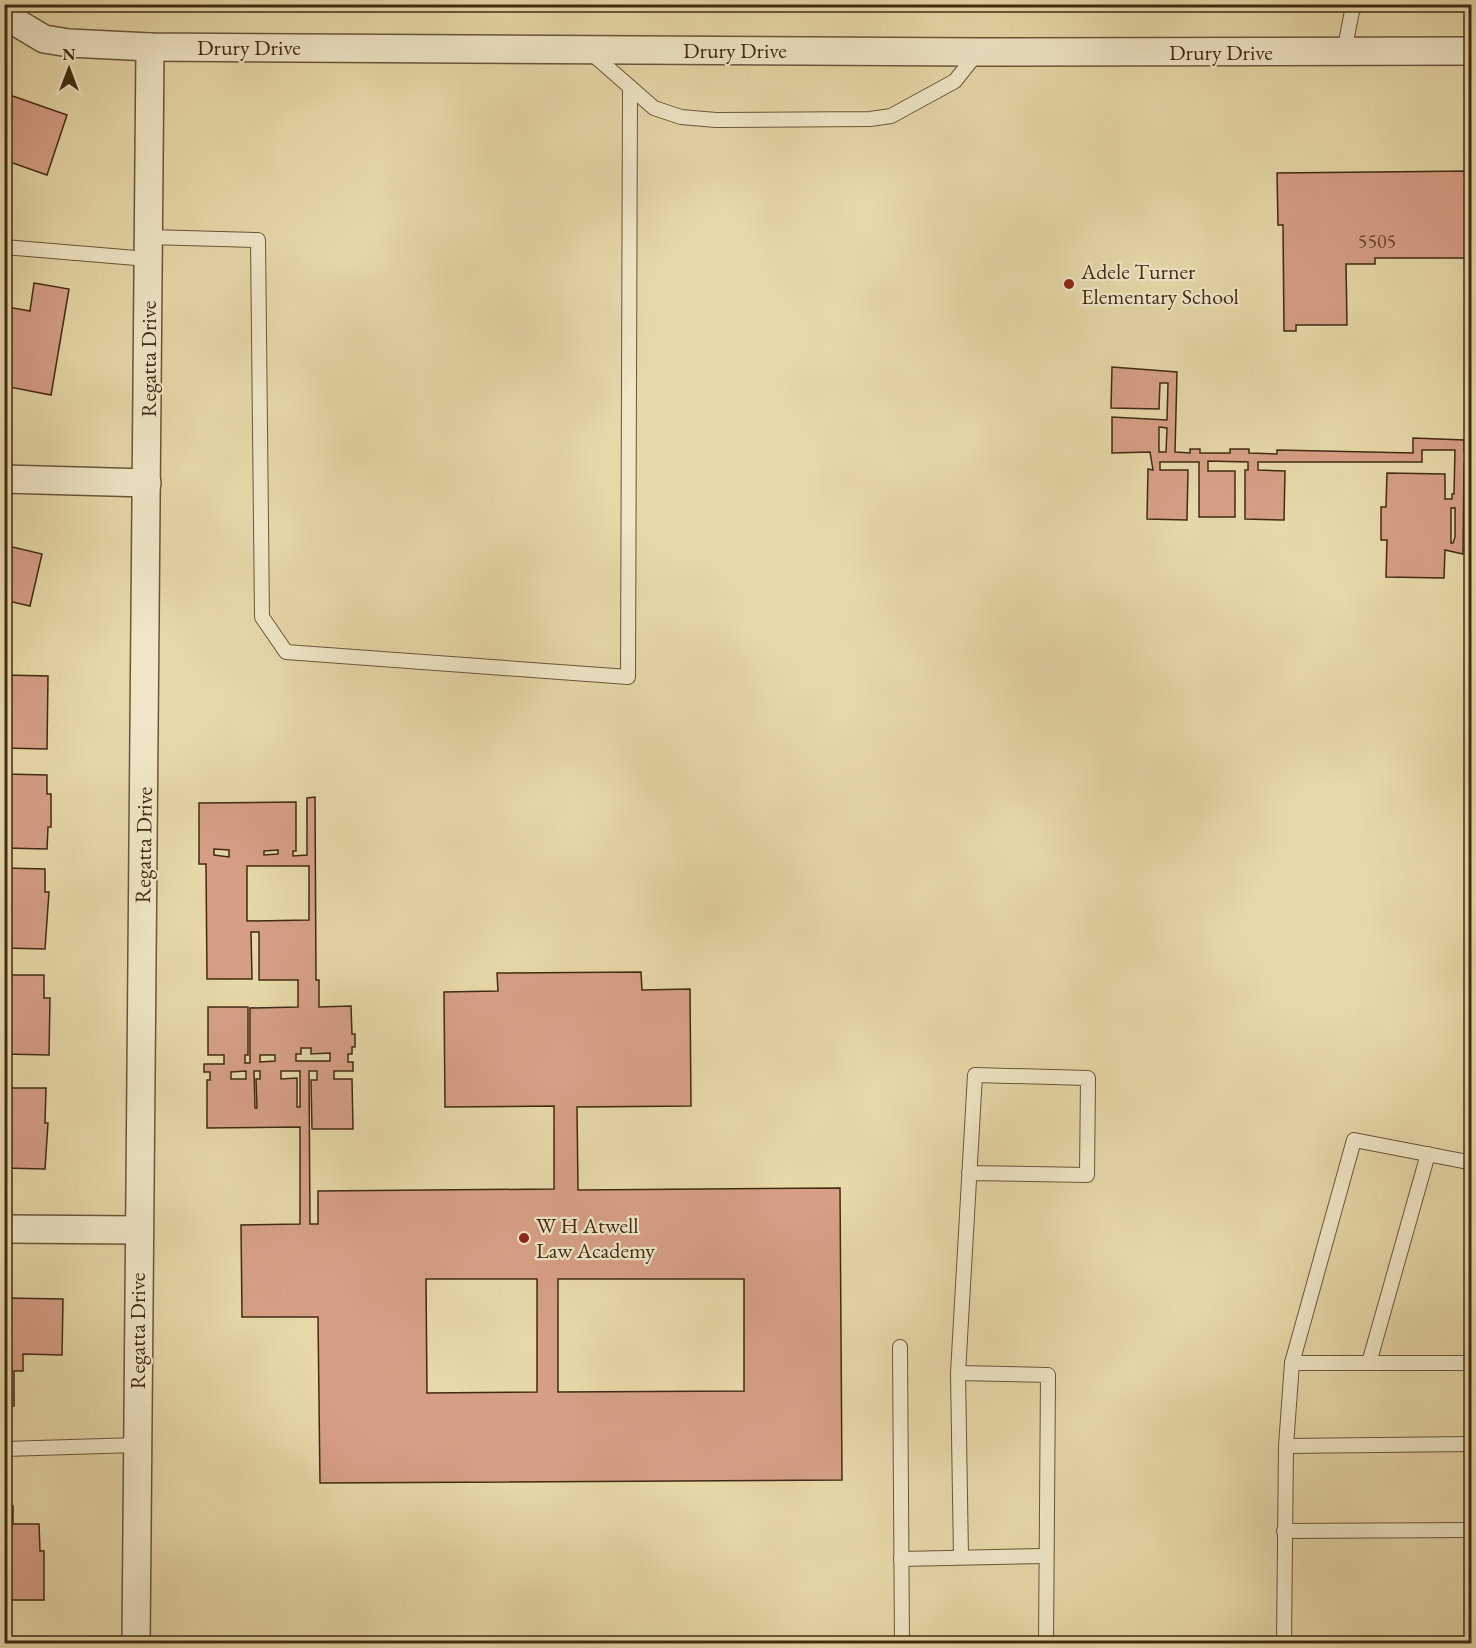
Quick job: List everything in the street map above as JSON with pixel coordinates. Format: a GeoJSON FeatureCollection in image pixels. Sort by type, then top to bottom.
{"type":"FeatureCollection","features":[{"type":"Feature","properties":{"kind":"street","name":"Drury Drive"},"geometry":{"type":"LineString","coordinates":[[4,15],[45,39],[69,43],[150,46],[978,52],[1472,51]]}},
{"type":"Feature","properties":{"kind":"street","name":"Regatta Drive"},"geometry":{"type":"LineString","coordinates":[[136,1644],[150,46]]}},
{"type":"Feature","properties":{"kind":"street"},"geometry":{"type":"LineString","coordinates":[[4,479],[147,483]]}},
{"type":"Feature","properties":{"kind":"street"},"geometry":{"type":"LineString","coordinates":[[4,1229],[138,1230]]}},
{"type":"Feature","properties":{"kind":"lane"},"geometry":{"type":"LineString","coordinates":[[1344,52],[1352,11],[1357,4]]}},
{"type":"Feature","properties":{"kind":"lane"},"geometry":{"type":"LineString","coordinates":[[586,49],[654,108],[681,117],[716,120],[870,119],[891,116],[955,81],[978,52]]}},
{"type":"Feature","properties":{"kind":"lane"},"geometry":{"type":"LineString","coordinates":[[4,247],[148,248],[258,240],[262,617],[286,652],[628,677],[630,87]]}},
{"type":"Feature","properties":{"kind":"lane"},"geometry":{"type":"LineString","coordinates":[[961,1557],[958,1373],[969,1173],[975,1075],[1088,1078],[1087,1175],[969,1173]]}},
{"type":"Feature","properties":{"kind":"lane"},"geometry":{"type":"LineString","coordinates":[[1284,1644],[1286,1446],[1292,1363],[1354,1140],[1468,1162],[1472,1165]]}},
{"type":"Feature","properties":{"kind":"lane"},"geometry":{"type":"LineString","coordinates":[[1369,1363],[1428,1154]]}},
{"type":"Feature","properties":{"kind":"lane"},"geometry":{"type":"LineString","coordinates":[[900,1347],[902,1644]]}},
{"type":"Feature","properties":{"kind":"lane"},"geometry":{"type":"LineString","coordinates":[[1292,1363],[1472,1363]]}},
{"type":"Feature","properties":{"kind":"lane"},"geometry":{"type":"LineString","coordinates":[[958,1373],[1048,1375],[1046,1644]]}},
{"type":"Feature","properties":{"kind":"lane"},"geometry":{"type":"LineString","coordinates":[[1286,1446],[1472,1444]]}},
{"type":"Feature","properties":{"kind":"lane"},"geometry":{"type":"LineString","coordinates":[[4,1449],[136,1445]]}},
{"type":"Feature","properties":{"kind":"lane"},"geometry":{"type":"LineString","coordinates":[[1284,1531],[1472,1530]]}},
{"type":"Feature","properties":{"kind":"lane"},"geometry":{"type":"LineString","coordinates":[[901,1559],[1046,1556]]}},
{"type":"Feature","properties":{"kind":"building"},"geometry":{"type":"Polygon","coordinates":[[[4,93],[67,115],[47,175],[4,160],[4,93]]]}},
{"type":"Feature","properties":{"kind":"building"},"geometry":{"type":"Polygon","coordinates":[[[1472,171],[1472,258],[1375,258],[1375,264],[1346,264],[1347,325],[1296,325],[1296,331],[1284,331],[1283,225],[1278,225],[1277,173],[1472,171]]]}},
{"type":"Feature","properties":{"kind":"building"},"geometry":{"type":"Polygon","coordinates":[[[34,283],[69,289],[51,395],[4,386],[4,326],[8,307],[30,311],[34,283]]]}},
{"type":"Feature","properties":{"kind":"building"},"geometry":{"type":"Polygon","coordinates":[[[1112,367],[1177,372],[1175,452],[1190,453],[1190,449],[1200,449],[1200,453],[1230,453],[1230,449],[1249,449],[1249,453],[1277,454],[1277,450],[1413,453],[1413,438],[1464,440],[1464,452],[1472,452],[1472,463],[1464,463],[1463,554],[1445,550],[1444,578],[1386,577],[1387,540],[1381,540],[1381,507],[1386,507],[1387,473],[1445,474],[1445,499],[1452,499],[1455,450],[1422,450],[1422,462],[1258,462],[1258,470],[1285,471],[1284,520],[1245,519],[1245,470],[1248,470],[1248,462],[1208,461],[1208,471],[1235,471],[1235,517],[1199,517],[1199,462],[1160,462],[1160,470],[1188,470],[1187,520],[1147,519],[1148,469],[1153,470],[1150,452],[1112,453],[1112,417],[1167,420],[1168,383],[1160,383],[1159,409],[1111,408],[1112,367]],[[1159,427],[1159,452],[1166,452],[1167,428],[1159,427]],[[1451,508],[1451,543],[1453,543],[1455,508],[1451,508]]]}},
{"type":"Feature","properties":{"kind":"building"},"geometry":{"type":"Polygon","coordinates":[[[4,545],[42,554],[30,606],[4,600],[4,545]]]}},
{"type":"Feature","properties":{"kind":"building"},"geometry":{"type":"Polygon","coordinates":[[[4,675],[48,676],[47,749],[4,748],[4,675]]]}},
{"type":"Feature","properties":{"kind":"building"},"geometry":{"type":"Polygon","coordinates":[[[4,774],[47,775],[47,794],[51,794],[51,827],[48,827],[47,849],[4,848],[4,774]]]}},
{"type":"Feature","properties":{"kind":"building"},"geometry":{"type":"Polygon","coordinates":[[[315,797],[316,980],[319,980],[319,1007],[351,1006],[352,1034],[355,1034],[355,1047],[352,1047],[352,1054],[348,1054],[348,1062],[353,1062],[353,1071],[334,1071],[334,1079],[352,1079],[353,1129],[312,1129],[311,1080],[317,1080],[317,1071],[309,1071],[310,1224],[318,1224],[318,1191],[554,1189],[554,1106],[445,1107],[444,992],[498,991],[497,973],[641,972],[642,990],[690,989],[691,1106],[577,1107],[578,1190],[840,1188],[842,1480],[320,1483],[318,1317],[242,1317],[241,1225],[300,1224],[300,1127],[207,1128],[207,1080],[210,1080],[210,1072],[204,1072],[204,1064],[224,1064],[224,1055],[208,1055],[208,1007],[248,1007],[248,1055],[245,1055],[245,1063],[250,1063],[250,1008],[298,1007],[298,980],[259,980],[259,932],[251,932],[252,979],[207,979],[206,864],[199,864],[199,803],[296,802],[296,851],[293,851],[293,856],[307,855],[307,798],[315,797]],[[214,849],[214,855],[229,857],[229,850],[214,849]],[[278,850],[264,851],[264,855],[278,854],[278,850]],[[247,866],[247,921],[309,920],[309,866],[247,866]],[[301,1048],[301,1054],[296,1054],[296,1061],[330,1061],[330,1053],[311,1054],[311,1048],[301,1048]],[[260,1055],[260,1062],[275,1061],[275,1055],[260,1055]],[[246,1071],[231,1072],[231,1079],[246,1079],[246,1071]],[[254,1071],[255,1108],[257,1108],[256,1079],[260,1079],[260,1071],[254,1071]],[[281,1071],[281,1079],[297,1078],[297,1107],[300,1107],[300,1071],[281,1071]],[[426,1279],[427,1393],[537,1392],[537,1279],[426,1279]],[[558,1279],[558,1392],[744,1391],[744,1279],[558,1279]]]}},
{"type":"Feature","properties":{"kind":"building"},"geometry":{"type":"Polygon","coordinates":[[[4,868],[45,869],[45,892],[49,892],[45,949],[4,948],[4,868]]]}},
{"type":"Feature","properties":{"kind":"building"},"geometry":{"type":"Polygon","coordinates":[[[4,975],[44,975],[44,998],[50,998],[49,1055],[4,1054],[4,975]]]}},
{"type":"Feature","properties":{"kind":"building"},"geometry":{"type":"Polygon","coordinates":[[[4,1088],[46,1088],[45,1123],[48,1123],[45,1169],[4,1168],[4,1088]]]}},
{"type":"Feature","properties":{"kind":"building"},"geometry":{"type":"Polygon","coordinates":[[[4,1298],[63,1299],[62,1355],[23,1354],[23,1371],[14,1371],[14,1406],[4,1406],[4,1298]]]}},
{"type":"Feature","properties":{"kind":"building"},"geometry":{"type":"Polygon","coordinates":[[[4,1506],[13,1506],[13,1524],[39,1524],[40,1551],[44,1551],[44,1600],[4,1600],[4,1506]]]}},
{"type":"Feature","properties":{"kind":"place","name":"Adele Turner Elementary School"},"geometry":{"type":"Point","coordinates":[1069,284]}},
{"type":"Feature","properties":{"kind":"place","name":"W H Atwell Law Academy"},"geometry":{"type":"Point","coordinates":[524,1238]}}]}
